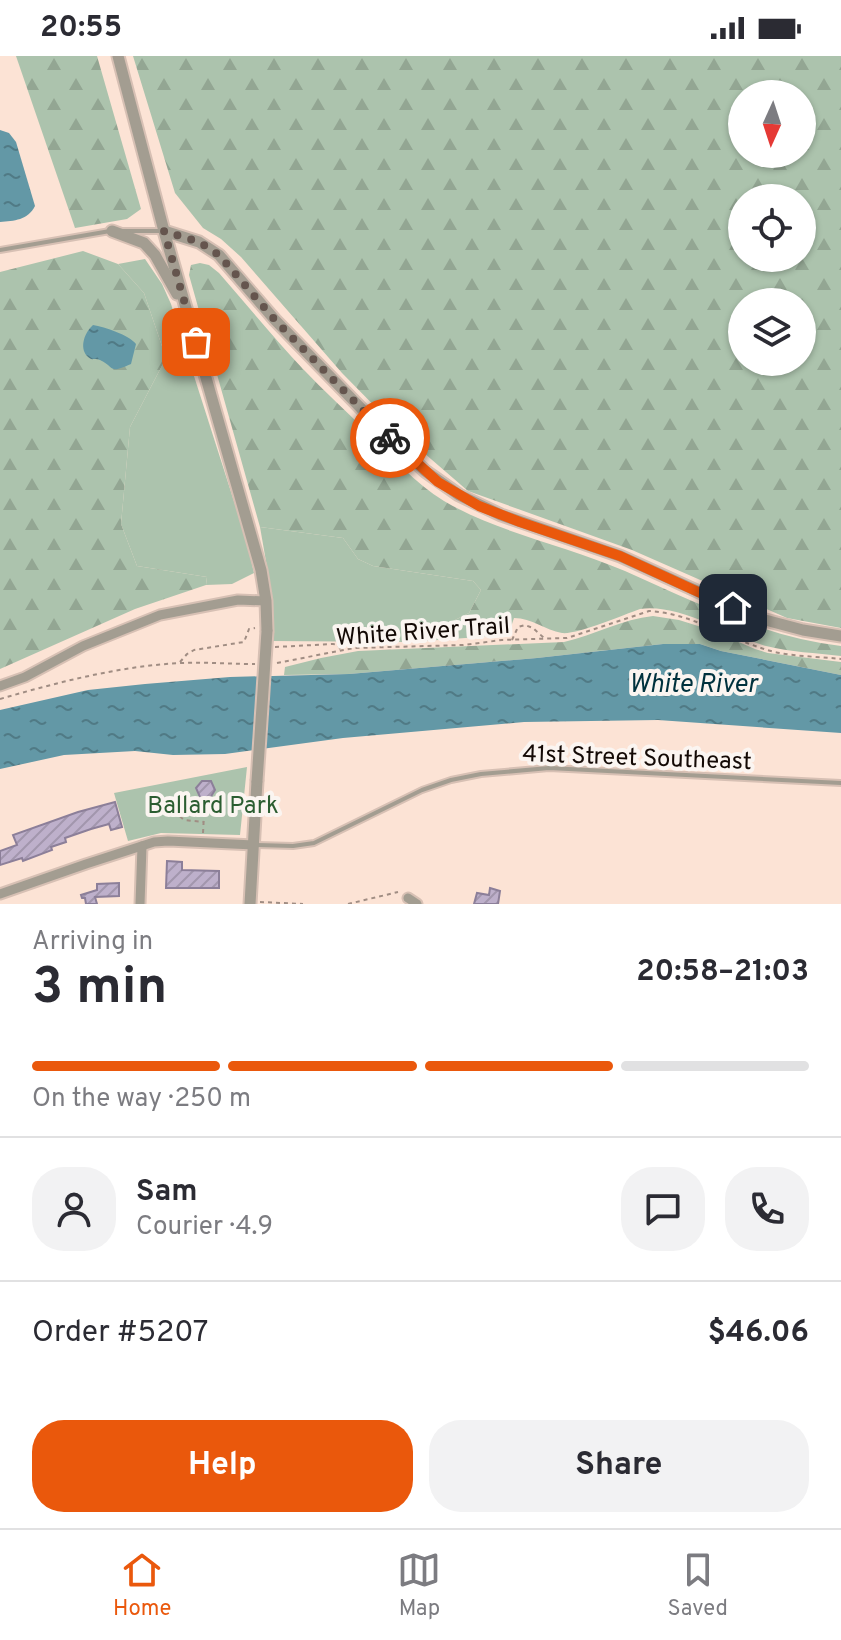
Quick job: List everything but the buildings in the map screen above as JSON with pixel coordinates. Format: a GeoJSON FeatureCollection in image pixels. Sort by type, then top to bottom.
{"type":"FeatureCollection","features":[{"type":"Feature","properties":{"kind":"street"},"geometry":{"type":"LineString","coordinates":[[118,56],[164,231],[261,570],[266,601],[267,630],[250,903]]}},
{"type":"Feature","properties":{"kind":"street"},"geometry":{"type":"LineString","coordinates":[[112,231],[144,243],[155,255],[188,313]]}},
{"type":"Feature","properties":{"kind":"street"},"geometry":{"type":"LineString","coordinates":[[164,231],[199,242],[219,255],[275,320],[386,434],[425,471],[459,495],[501,515],[620,556],[754,617],[841,636]]}},
{"type":"Feature","properties":{"kind":"street"},"geometry":{"type":"LineString","coordinates":[[0,686],[25,677],[83,646],[160,615],[238,600],[266,601]]}},
{"type":"Feature","properties":{"kind":"street"},"geometry":{"type":"LineString","coordinates":[[0,894],[142,846],[168,841],[254,845]]}},
{"type":"Feature","properties":{"kind":"street"},"geometry":{"type":"LineString","coordinates":[[140,904],[142,846]]}},
{"type":"Feature","properties":{"kind":"lane"},"geometry":{"type":"LineString","coordinates":[[0,250],[112,231],[164,231]]}},
{"type":"Feature","properties":{"kind":"lane","name":"41st Street Southeast"},"geometry":{"type":"LineString","coordinates":[[254,845],[314,843],[422,790],[451,780],[512,770],[549,768],[841,783]]}},
{"type":"Feature","properties":{"kind":"path","name":"White River Trail"},"geometry":{"type":"LineString","coordinates":[[271,665],[354,648],[567,638],[654,611],[711,627],[761,648],[841,659]]}},
{"type":"Feature","properties":{"kind":"path"},"geometry":{"type":"LineString","coordinates":[[512,640],[518,627],[525,625],[545,639]]}},
{"type":"Feature","properties":{"kind":"path"},"geometry":{"type":"LineString","coordinates":[[180,663],[194,650],[242,643],[249,629],[267,630]]}},
{"type":"Feature","properties":{"kind":"path"},"geometry":{"type":"LineString","coordinates":[[266,646],[333,644],[341,650]]}},
{"type":"Feature","properties":{"kind":"path"},"geometry":{"type":"LineString","coordinates":[[0,699],[95,675],[180,663],[261,664]]}},
{"type":"Feature","properties":{"kind":"path"},"geometry":{"type":"LineString","coordinates":[[203,842],[205,797]]}},
{"type":"Feature","properties":{"kind":"path"},"geometry":{"type":"LineString","coordinates":[[152,808],[169,806],[184,820],[204,822]]}},
{"type":"Feature","properties":{"kind":"path"},"geometry":{"type":"LineString","coordinates":[[348,904],[403,891],[412,901]]}},
{"type":"Feature","properties":{"kind":"path"},"geometry":{"type":"LineString","coordinates":[[250,903],[303,904]]}},
{"type":"Feature","properties":{"kind":"green space"},"geometry":{"type":"Polygon","coordinates":[[[16,56],[97,56],[141,209],[127,219],[75,228],[16,56]]]}},
{"type":"Feature","properties":{"kind":"green space"},"geometry":{"type":"Polygon","coordinates":[[[133,56],[841,56],[841,628],[787,618],[632,550],[468,491],[402,434],[342,373],[241,257],[203,228],[175,193],[133,56]]]}},
{"type":"Feature","properties":{"kind":"green space"},"geometry":{"type":"Polygon","coordinates":[[[83,251],[118,264],[144,293],[166,358],[130,427],[121,524],[137,566],[207,577],[206,585],[135,609],[0,669],[0,272],[83,251]]]}},
{"type":"Feature","properties":{"kind":"green space"},"geometry":{"type":"Polygon","coordinates":[[[145,259],[171,304],[247,542],[254,573],[232,584],[206,585],[207,577],[137,566],[121,524],[130,427],[166,358],[144,293],[118,264],[145,259]]]}},
{"type":"Feature","properties":{"kind":"green space"},"geometry":{"type":"Polygon","coordinates":[[[191,265],[209,265],[219,273],[311,377],[404,469],[444,501],[510,531],[602,562],[730,617],[785,635],[841,646],[841,656],[766,646],[687,615],[655,608],[640,609],[569,633],[514,618],[506,635],[411,642],[469,613],[481,590],[473,581],[373,566],[358,559],[343,538],[260,527],[189,275],[191,265]]]}},
{"type":"Feature","properties":{"kind":"green space"},"geometry":{"type":"Polygon","coordinates":[[[260,527],[343,538],[358,559],[373,566],[473,581],[481,590],[469,613],[411,642],[271,641],[271,590],[260,527]]]}},
{"type":"Feature","properties":{"kind":"green space"},"geometry":{"type":"Polygon","coordinates":[[[653,616],[711,630],[768,653],[841,662],[841,675],[700,644],[663,644],[349,674],[284,675],[285,667],[358,651],[564,642],[653,616]]]}},
{"type":"Feature","properties":{"kind":"green space","name":"Ballard Park"},"geometry":{"type":"Polygon","coordinates":[[[247,767],[240,835],[161,833],[128,841],[114,793],[247,767]]]}},
{"type":"Feature","properties":{"kind":"water"},"geometry":{"type":"Polygon","coordinates":[[[0,130],[9,133],[16,142],[35,206],[25,217],[0,222],[0,130]]]}},
{"type":"Feature","properties":{"kind":"water"},"geometry":{"type":"Polygon","coordinates":[[[93,325],[122,335],[136,344],[131,364],[113,369],[87,356],[83,348],[84,340],[93,325]]]}},
{"type":"Feature","properties":{"kind":"water","name":"White River"},"geometry":{"type":"Polygon","coordinates":[[[663,644],[700,644],[841,675],[841,733],[658,720],[524,722],[343,738],[225,754],[173,755],[135,751],[64,755],[0,769],[0,710],[88,690],[230,677],[349,674],[663,644]]]}},
{"type":"Feature","properties":{"kind":"way so far"},"geometry":{"type":"LineString","coordinates":[[196,342],[164,231],[199,242],[219,255],[275,320],[390,438]]}},
{"type":"Feature","properties":{"kind":"route"},"geometry":{"type":"LineString","coordinates":[[390,438],[438,482],[479,506],[620,556],[733,608]]}}]}
